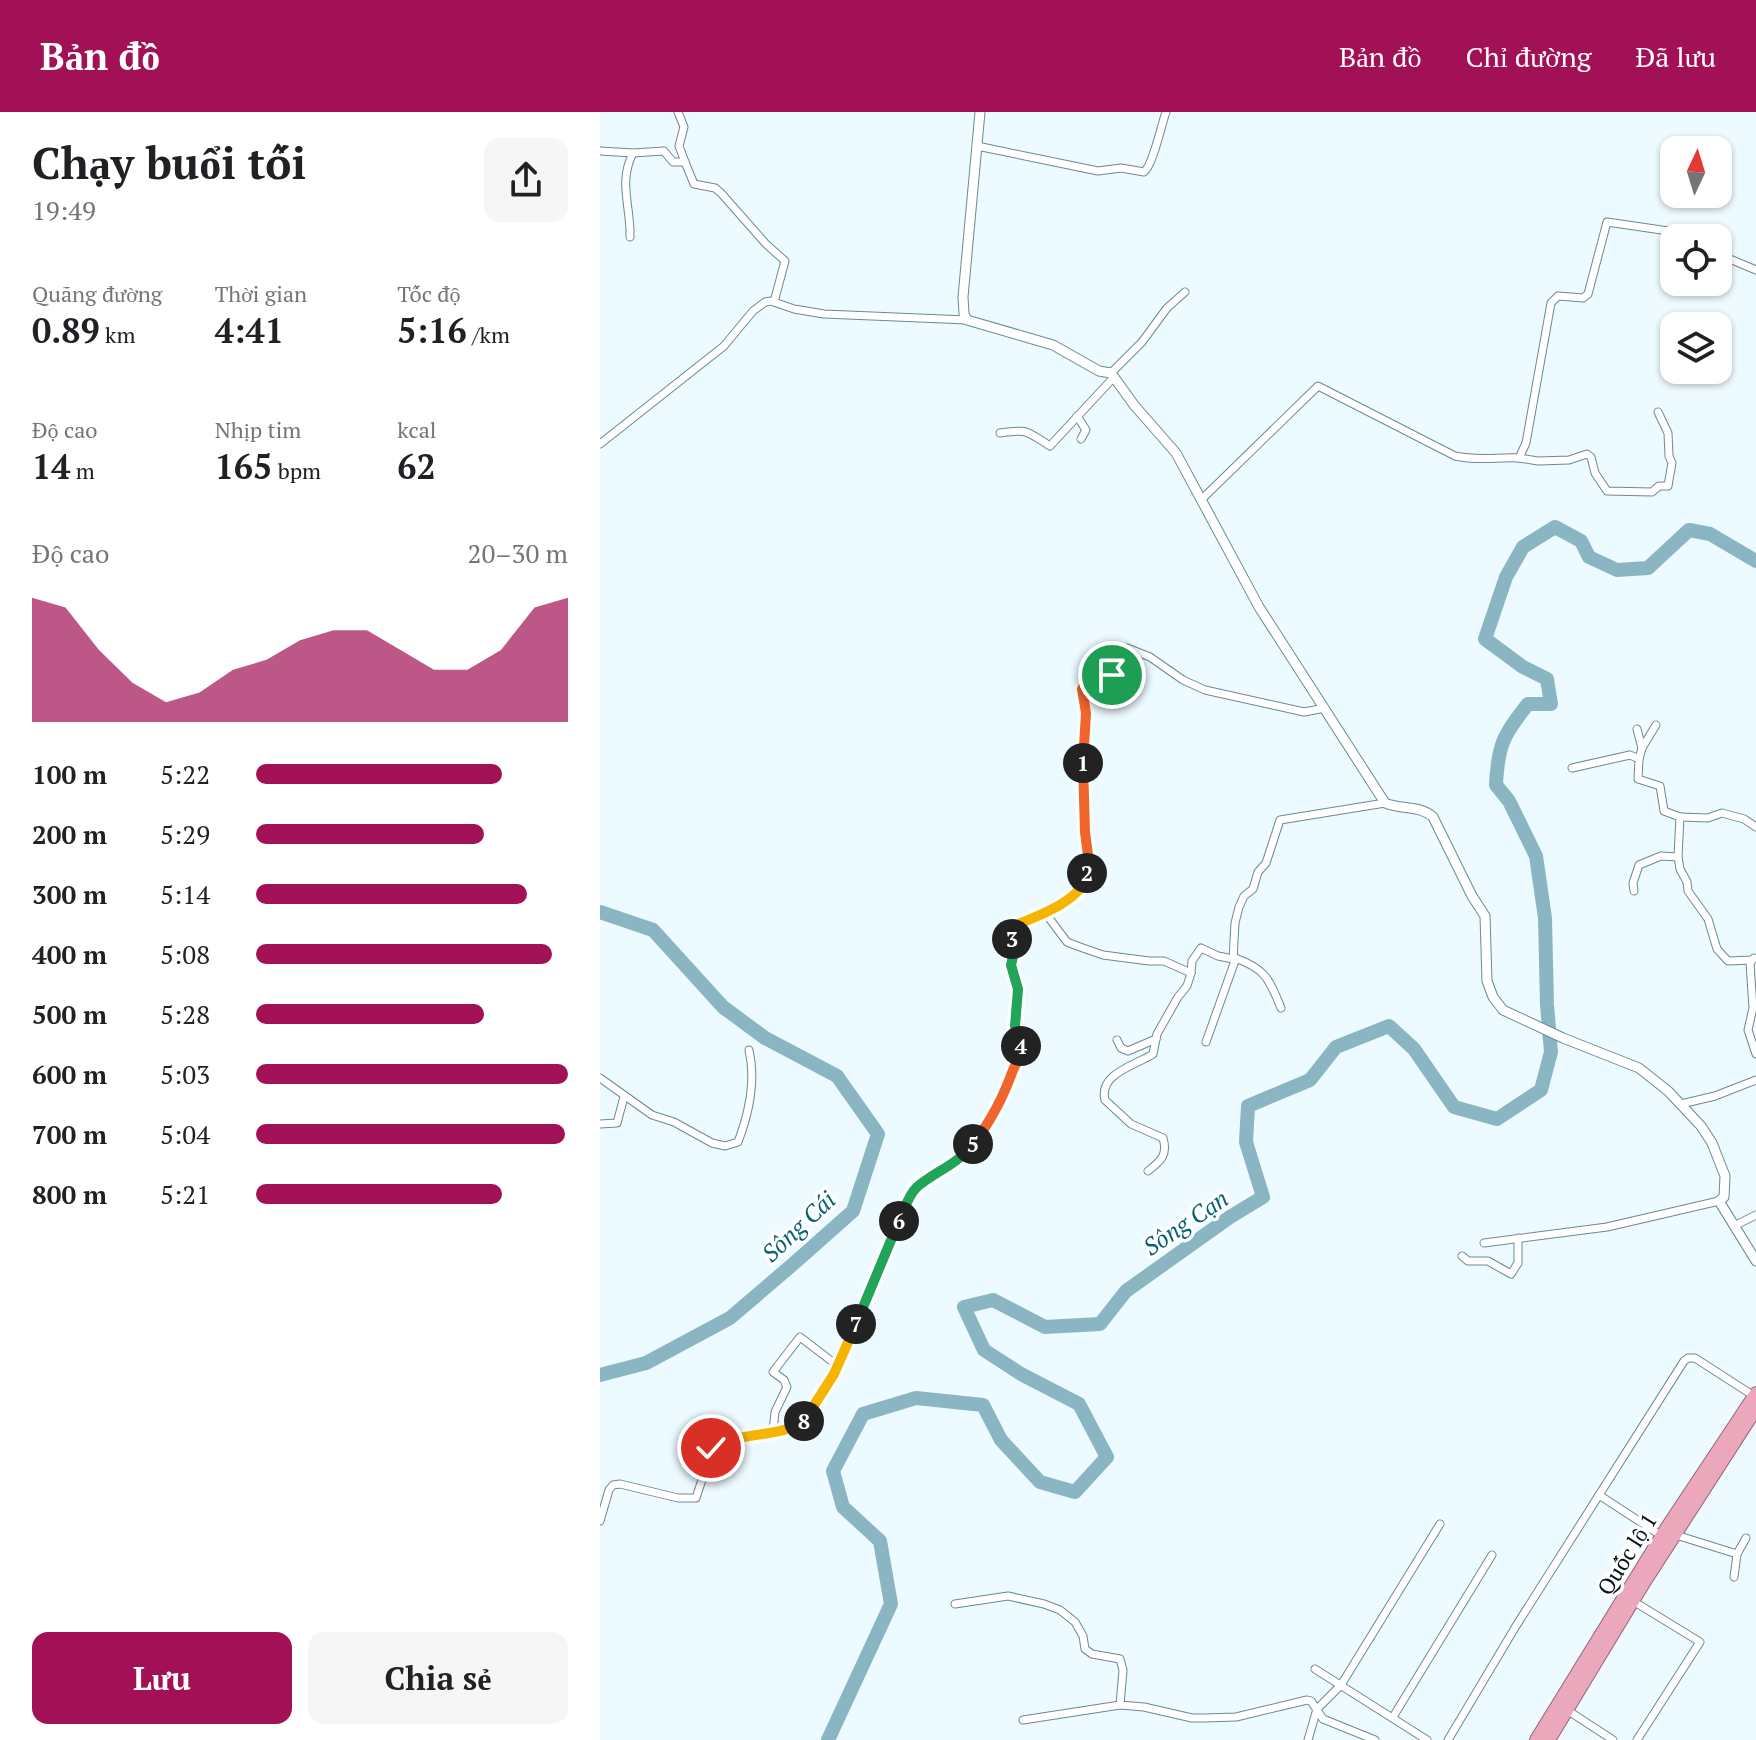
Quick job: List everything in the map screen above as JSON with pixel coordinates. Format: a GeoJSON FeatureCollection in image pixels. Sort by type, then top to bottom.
{"type":"FeatureCollection","features":[{"type":"Feature","properties":{"kind":"highway","name":"Quốc lộ 1"},"geometry":{"type":"LineString","coordinates":[[1549,1740],[1676,1535],[1755,1399]]}},
{"type":"Feature","properties":{"kind":"highway","name":"Quốc lộ 1"},"geometry":{"type":"LineString","coordinates":[[1536,1740],[1662,1536],[1755,1399]]}},
{"type":"Feature","properties":{"kind":"street"},"geometry":{"type":"LineString","coordinates":[[678,112],[684,127],[679,146],[694,184],[715,188],[721,193],[785,261],[774,302]]}},
{"type":"Feature","properties":{"kind":"street"},"geometry":{"type":"LineString","coordinates":[[967,320],[963,297],[980,112]]}},
{"type":"Feature","properties":{"kind":"street"},"geometry":{"type":"LineString","coordinates":[[977,146],[1098,171],[1121,168],[1144,172],[1151,165],[1155,142],[1166,112]]}},
{"type":"Feature","properties":{"kind":"street"},"geometry":{"type":"LineString","coordinates":[[600,151],[664,151],[673,162],[685,162]]}},
{"type":"Feature","properties":{"kind":"street"},"geometry":{"type":"LineString","coordinates":[[630,237],[631,221],[625,204],[624,187],[625,168],[633,153]]}},
{"type":"Feature","properties":{"kind":"street"},"geometry":{"type":"LineString","coordinates":[[1519,458],[1526,443],[1551,303],[1558,296],[1583,298],[1588,294],[1607,222],[1660,230]]}},
{"type":"Feature","properties":{"kind":"street"},"geometry":{"type":"LineString","coordinates":[[1732,260],[1756,270]]}},
{"type":"Feature","properties":{"kind":"street"},"geometry":{"type":"LineString","coordinates":[[1000,433],[1014,429],[1026,431],[1050,446],[1142,342],[1167,308],[1185,292]]}},
{"type":"Feature","properties":{"kind":"street"},"geometry":{"type":"LineString","coordinates":[[600,444],[724,346],[761,304],[774,302],[824,314],[967,320],[1053,345],[1112,375],[1134,405],[1166,439],[1202,499],[1259,607],[1385,803]]}},
{"type":"Feature","properties":{"kind":"street"},"geometry":{"type":"LineString","coordinates":[[1202,499],[1318,386],[1455,456],[1475,459],[1503,456],[1538,461],[1569,460],[1587,454],[1607,491],[1652,492],[1659,486],[1668,486],[1672,463],[1668,433],[1658,412]]}},
{"type":"Feature","properties":{"kind":"street"},"geometry":{"type":"LineString","coordinates":[[1077,416],[1086,430],[1081,439]]}},
{"type":"Feature","properties":{"kind":"street"},"geometry":{"type":"LineString","coordinates":[[600,1521],[613,1485],[678,1498],[696,1498],[713,1446],[800,1425],[809,1416],[838,1366],[910,1196],[917,1187],[967,1153],[995,1114],[1021,1051],[1015,1026],[1018,989],[1011,965],[1015,948],[1010,929],[1046,914],[1086,880],[1089,863],[1083,790],[1086,713],[1082,689],[1086,684],[1110,679],[1120,649],[1127,648],[1150,657],[1183,680],[1205,690],[1304,712],[1325,708]]}},
{"type":"Feature","properties":{"kind":"street"},"geometry":{"type":"LineString","coordinates":[[1656,725],[1642,748],[1638,779],[1660,786],[1664,811],[1680,817],[1708,818],[1722,813],[1744,819],[1756,827]]}},
{"type":"Feature","properties":{"kind":"street"},"geometry":{"type":"LineString","coordinates":[[1637,729],[1642,748]]}},
{"type":"Feature","properties":{"kind":"street"},"geometry":{"type":"LineString","coordinates":[[1572,768],[1630,755],[1639,759]]}},
{"type":"Feature","properties":{"kind":"street"},"geometry":{"type":"LineString","coordinates":[[1206,1042],[1235,958],[1235,923],[1239,907],[1244,896],[1253,889],[1258,872],[1266,863],[1280,820],[1385,803],[1426,811],[1433,817],[1485,916],[1487,981],[1493,997],[1503,1010],[1639,1068],[1681,1104],[1701,1126],[1718,1155],[1725,1176],[1724,1197],[1719,1201],[1607,1227],[1484,1243]]}},
{"type":"Feature","properties":{"kind":"street"},"geometry":{"type":"LineString","coordinates":[[1680,817],[1678,857],[1688,891],[1708,919],[1722,957],[1728,961],[1754,958],[1753,1008],[1748,1030],[1756,1054]]}},
{"type":"Feature","properties":{"kind":"street"},"geometry":{"type":"LineString","coordinates":[[1634,891],[1635,872],[1639,865],[1661,856],[1678,857]]}},
{"type":"Feature","properties":{"kind":"street"},"geometry":{"type":"LineString","coordinates":[[1046,914],[1067,942],[1103,955],[1164,961],[1191,973]]}},
{"type":"Feature","properties":{"kind":"street"},"geometry":{"type":"LineString","coordinates":[[1148,1171],[1165,1155],[1163,1138],[1131,1124],[1105,1100],[1103,1094],[1106,1084],[1118,1073],[1153,1054],[1156,1039],[1187,986],[1198,949],[1226,959],[1235,958],[1261,970],[1271,983],[1281,1008]]}},
{"type":"Feature","properties":{"kind":"street"},"geometry":{"type":"LineString","coordinates":[[1117,1040],[1121,1048],[1128,1051],[1156,1039]]}},
{"type":"Feature","properties":{"kind":"street"},"geometry":{"type":"LineString","coordinates":[[600,1078],[652,1115],[674,1122],[712,1143],[725,1146],[736,1144],[747,1112],[752,1081],[749,1050]]}},
{"type":"Feature","properties":{"kind":"street"},"geometry":{"type":"LineString","coordinates":[[1681,1104],[1715,1096],[1756,1080]]}},
{"type":"Feature","properties":{"kind":"street"},"geometry":{"type":"LineString","coordinates":[[600,1124],[617,1123],[624,1097]]}},
{"type":"Feature","properties":{"kind":"street"},"geometry":{"type":"LineString","coordinates":[[1719,1201],[1756,1261]]}},
{"type":"Feature","properties":{"kind":"street"},"geometry":{"type":"LineString","coordinates":[[1734,1226],[1756,1215]]}},
{"type":"Feature","properties":{"kind":"street"},"geometry":{"type":"LineString","coordinates":[[1462,1256],[1468,1261],[1488,1261],[1511,1274],[1518,1263],[1518,1238]]}},
{"type":"Feature","properties":{"kind":"street"},"geometry":{"type":"LineString","coordinates":[[773,1431],[775,1412],[787,1387],[784,1380],[773,1372],[796,1340],[800,1337],[838,1366]]}},
{"type":"Feature","properties":{"kind":"street"},"geometry":{"type":"LineString","coordinates":[[1448,1740],[1509,1638],[1688,1358],[1695,1358],[1755,1399]]}},
{"type":"Feature","properties":{"kind":"street"},"geometry":{"type":"LineString","coordinates":[[1599,1495],[1662,1536]]}},
{"type":"Feature","properties":{"kind":"street"},"geometry":{"type":"LineString","coordinates":[[1308,1740],[1317,1709],[1341,1685],[1440,1524]]}},
{"type":"Feature","properties":{"kind":"street"},"geometry":{"type":"LineString","coordinates":[[1676,1535],[1737,1554]]}},
{"type":"Feature","properties":{"kind":"street"},"geometry":{"type":"LineString","coordinates":[[1734,1577],[1737,1554],[1746,1538]]}},
{"type":"Feature","properties":{"kind":"street"},"geometry":{"type":"LineString","coordinates":[[1393,1717],[1492,1555]]}},
{"type":"Feature","properties":{"kind":"street"},"geometry":{"type":"LineString","coordinates":[[955,1604],[1008,1596],[1060,1610],[1081,1629],[1085,1649],[1092,1654],[1120,1659],[1123,1670],[1120,1705]]}},
{"type":"Feature","properties":{"kind":"street"},"geometry":{"type":"LineString","coordinates":[[1633,1601],[1700,1642],[1637,1740]]}},
{"type":"Feature","properties":{"kind":"street"},"geometry":{"type":"LineString","coordinates":[[1315,1669],[1423,1739]]}},
{"type":"Feature","properties":{"kind":"street"},"geometry":{"type":"LineString","coordinates":[[1023,1720],[1120,1705],[1192,1718],[1236,1717],[1302,1700],[1311,1701],[1327,1722],[1375,1740]]}},
{"type":"Feature","properties":{"kind":"street"},"geometry":{"type":"LineString","coordinates":[[1567,1710],[1613,1740]]}},
{"type":"Feature","properties":{"kind":"waterway","name":"Sông Cạn"},"geometry":{"type":"LineString","coordinates":[[828,1740],[891,1604],[880,1541],[843,1507],[833,1471],[863,1414],[916,1398],[983,1405],[1001,1440],[1040,1482],[1075,1492],[1107,1457],[1079,1404],[1021,1374],[984,1350],[964,1307],[993,1300],[1045,1327],[1100,1324],[1126,1291],[1263,1197],[1246,1142],[1248,1106],[1310,1080],[1336,1047],[1389,1026],[1414,1049],[1454,1107],[1497,1119],[1541,1090],[1551,1052],[1545,918],[1536,856],[1509,801],[1496,785],[1500,750],[1513,724],[1528,704],[1551,704],[1547,679],[1523,667],[1485,639],[1506,577],[1523,547],[1555,527],[1581,541],[1589,557],[1617,570],[1648,568],[1689,530],[1710,534],[1756,561]]}},
{"type":"Feature","properties":{"kind":"waterway","name":"Sông Cái"},"geometry":{"type":"LineString","coordinates":[[600,912],[653,930],[723,1007],[765,1038],[837,1076],[878,1134],[853,1211],[792,1265],[730,1318],[646,1363],[600,1375]]}},
{"type":"Feature","properties":{"kind":"route"},"geometry":{"type":"LineString","coordinates":[[711,1448],[800,1425],[809,1416],[834,1374],[910,1196],[917,1187],[967,1153],[1005,1095],[1014,1067],[1021,1057],[1021,1044],[1015,1026],[1018,989],[1011,965],[1015,948],[1010,929],[1052,911],[1086,880],[1089,863],[1083,763],[1086,713],[1082,689],[1086,684],[1106,681],[1112,675]]}}]}
